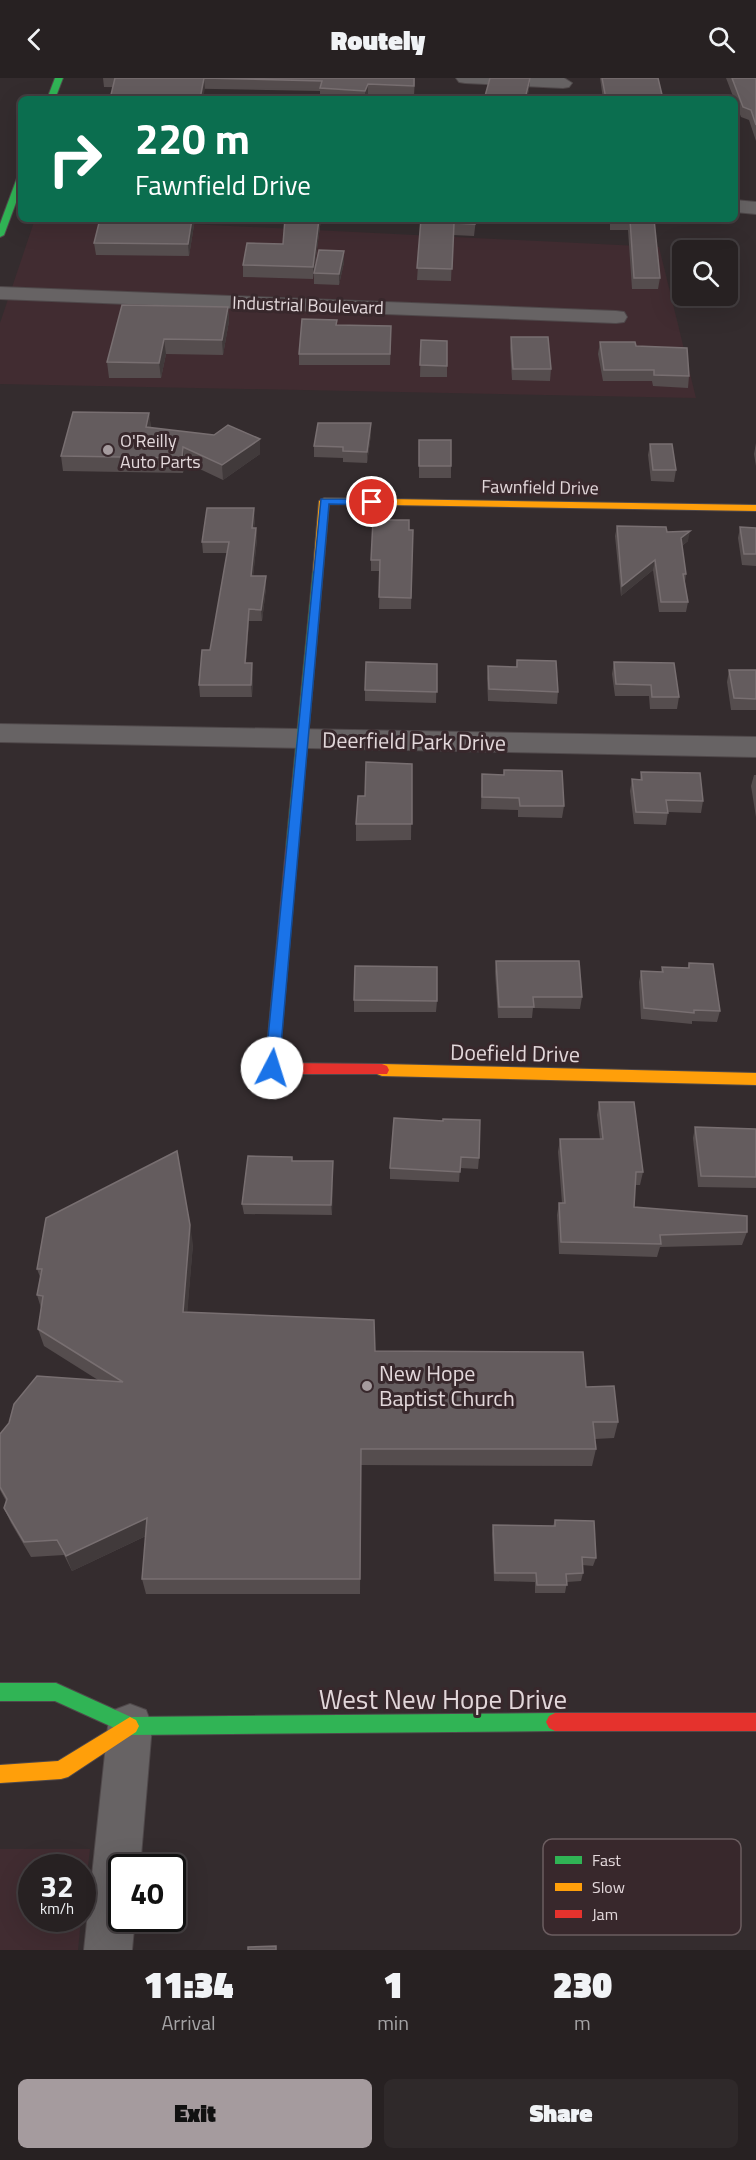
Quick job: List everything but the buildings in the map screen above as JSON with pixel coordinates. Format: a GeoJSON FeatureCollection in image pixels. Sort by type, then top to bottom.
{"type":"FeatureCollection","features":[{"type":"Feature","properties":{"kind":"street"},"geometry":{"type":"LineString","coordinates":[[52,96],[59,78]]}},
{"type":"Feature","properties":{"kind":"street"},"geometry":{"type":"LineString","coordinates":[[465,78],[564,87]]}},
{"type":"Feature","properties":{"kind":"street"},"geometry":{"type":"LineString","coordinates":[[0,235],[18,186]]}},
{"type":"Feature","properties":{"kind":"street"},"geometry":{"type":"LineString","coordinates":[[738,206],[756,208]]}},
{"type":"Feature","properties":{"kind":"street","name":"Industrial Boulevard"},"geometry":{"type":"LineString","coordinates":[[0,293],[616,317]]}},
{"type":"Feature","properties":{"kind":"street","name":"Fawnfield Drive"},"geometry":{"type":"LineString","coordinates":[[302,739],[324,501],[756,508]]}},
{"type":"Feature","properties":{"kind":"street","name":"Deerfield Park Drive"},"geometry":{"type":"LineString","coordinates":[[0,733],[756,747]]}},
{"type":"Feature","properties":{"kind":"street","name":"Doefield Drive"},"geometry":{"type":"LineString","coordinates":[[302,739],[272,1068],[756,1079]]}},
{"type":"Feature","properties":{"kind":"street","name":"West New Hope Drive"},"geometry":{"type":"LineString","coordinates":[[0,1692],[56,1692],[130,1726],[756,1722]]}},
{"type":"Feature","properties":{"kind":"street"},"geometry":{"type":"LineString","coordinates":[[0,1774],[62,1770],[130,1726]]}},
{"type":"Feature","properties":{"kind":"street"},"geometry":{"type":"LineString","coordinates":[[108,1950],[130,1726]]}},
{"type":"Feature","properties":{"kind":"shaded area"},"geometry":{"type":"Polygon","coordinates":[[[34,222],[150,222],[659,247],[696,398],[0,384],[0,323],[34,222]]]}},
{"type":"Feature","properties":{"kind":"shaded area"},"geometry":{"type":"Polygon","coordinates":[[[0,1849],[90,1849],[89,1854],[18,1854],[18,1932],[80,1932],[78,1950],[0,1950],[0,1849]]]}},
{"type":"Feature","properties":{"kind":"traffic: fast"},"geometry":{"type":"LineString","coordinates":[[52,96],[59,78]]}},
{"type":"Feature","properties":{"kind":"traffic: fast"},"geometry":{"type":"LineString","coordinates":[[0,235],[18,186]]}},
{"type":"Feature","properties":{"kind":"traffic: fast"},"geometry":{"type":"LineString","coordinates":[[292,848],[318,571]]}},
{"type":"Feature","properties":{"kind":"traffic: fast"},"geometry":{"type":"LineString","coordinates":[[0,1692],[56,1692],[130,1726],[555,1722]]}},
{"type":"Feature","properties":{"kind":"traffic: slow"},"geometry":{"type":"LineString","coordinates":[[318,571],[324,501],[756,508]]}},
{"type":"Feature","properties":{"kind":"traffic: slow"},"geometry":{"type":"LineString","coordinates":[[382,1070],[756,1079]]}},
{"type":"Feature","properties":{"kind":"traffic: slow"},"geometry":{"type":"LineString","coordinates":[[0,1774],[61,1770],[130,1726]]}},
{"type":"Feature","properties":{"kind":"traffic: jam"},"geometry":{"type":"LineString","coordinates":[[292,848],[272,1068],[382,1070]]}},
{"type":"Feature","properties":{"kind":"traffic: jam"},"geometry":{"type":"LineString","coordinates":[[555,1722],[756,1722]]}},
{"type":"Feature","properties":{"kind":"place","name":"O'Reilly Auto Parts"},"geometry":{"type":"Point","coordinates":[108,450]}},
{"type":"Feature","properties":{"kind":"place","name":"New Hope Baptist Church"},"geometry":{"type":"Point","coordinates":[367,1386]}},
{"type":"Feature","properties":{"kind":"route"},"geometry":{"type":"LineString","coordinates":[[272,1068],[324,501],[372,502]]}}]}
